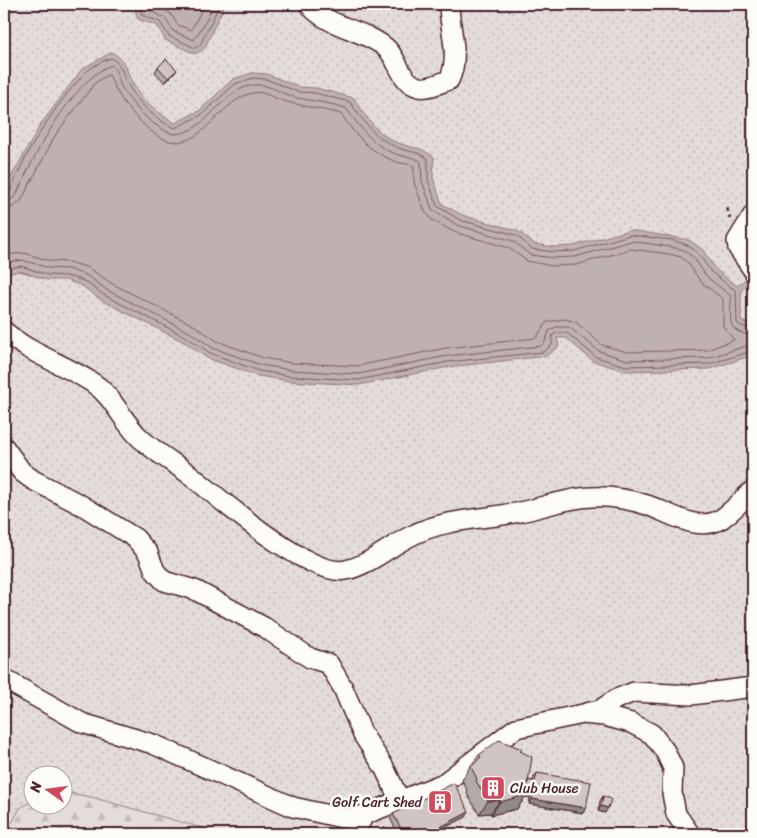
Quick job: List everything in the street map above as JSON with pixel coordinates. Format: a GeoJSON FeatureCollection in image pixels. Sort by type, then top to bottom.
{"type":"FeatureCollection","features":[{"type":"Feature","properties":{"kind":"lane"},"geometry":{"type":"LineString","coordinates":[[309,4],[322,15],[375,39],[387,48],[406,80],[420,87],[435,85],[449,80],[454,70],[455,51],[449,4]]}},
{"type":"Feature","properties":{"kind":"lane"},"geometry":{"type":"LineString","coordinates":[[753,215],[737,240],[742,254],[753,270]]}},
{"type":"Feature","properties":{"kind":"lane"},"geometry":{"type":"LineString","coordinates":[[4,331],[27,348],[95,384],[138,436],[271,539],[330,570],[345,571],[414,534],[437,525],[521,512],[560,500],[594,497],[625,500],[646,505],[692,522],[706,524],[720,520],[753,490]]}},
{"type":"Feature","properties":{"kind":"lane"},"geometry":{"type":"LineString","coordinates":[[4,447],[22,472],[83,506],[134,538],[148,553],[155,571],[164,581],[195,590],[264,627],[310,658],[329,664],[344,688],[363,736],[384,767],[400,801]]}},
{"type":"Feature","properties":{"kind":"lane"},"geometry":{"type":"LineString","coordinates":[[4,679],[82,723],[152,744],[293,807],[342,818],[356,818],[444,783],[516,728],[600,710],[616,699],[634,692],[648,691],[691,695],[753,687]]}},
{"type":"Feature","properties":{"kind":"lane"},"geometry":{"type":"LineString","coordinates":[[583,714],[604,716],[631,723],[652,734],[665,751],[672,768],[672,793],[676,814],[690,834]]}},
{"type":"Feature","properties":{"kind":"lane"},"geometry":{"type":"LineString","coordinates":[[354,834],[364,815]]}},
{"type":"Feature","properties":{"kind":"green space"},"geometry":{"type":"Polygon","coordinates":[[[4,4],[753,4],[753,834],[4,834],[4,4]]]}},
{"type":"Feature","properties":{"kind":"green space"},"geometry":{"type":"Polygon","coordinates":[[[72,794],[91,797],[224,834],[77,834],[58,830],[40,834],[6,834],[22,807],[22,816],[72,816],[72,794]]]}},
{"type":"Feature","properties":{"kind":"water"},"geometry":{"type":"Polygon","coordinates":[[[137,4],[225,4],[204,49],[195,54],[165,40],[158,26],[138,19],[134,7],[137,4]]]}},
{"type":"Feature","properties":{"kind":"water"},"geometry":{"type":"Polygon","coordinates":[[[112,52],[125,64],[131,80],[144,99],[162,115],[175,123],[199,111],[233,79],[252,73],[267,74],[299,87],[316,88],[354,98],[368,119],[386,137],[401,144],[421,149],[434,157],[433,178],[442,204],[462,215],[518,231],[534,244],[554,247],[573,246],[630,230],[689,240],[703,250],[715,269],[737,286],[750,275],[753,278],[741,291],[741,321],[753,325],[753,355],[710,369],[625,371],[593,361],[566,338],[557,338],[559,346],[546,356],[449,367],[359,385],[290,381],[258,376],[207,358],[186,343],[101,300],[82,286],[66,280],[47,280],[20,271],[4,274],[4,197],[9,181],[41,124],[82,69],[112,52]]]}},
{"type":"Feature","properties":{"kind":"building"},"geometry":{"type":"Polygon","coordinates":[[[166,59],[177,70],[168,78],[158,67],[166,59]]]}},
{"type":"Feature","properties":{"kind":"building","name":"Club House"},"geometry":{"type":"Polygon","coordinates":[[[499,740],[522,749],[520,751],[532,757],[526,795],[500,802],[500,800],[488,801],[476,781],[477,779],[471,767],[481,757],[479,755],[499,740]]]}},
{"type":"Feature","properties":{"kind":"building"},"geometry":{"type":"Polygon","coordinates":[[[537,773],[591,782],[586,808],[532,799],[533,793],[526,792],[528,780],[535,782],[537,773]]]}},
{"type":"Feature","properties":{"kind":"building","name":"Golf Cart Shed"},"geometry":{"type":"Polygon","coordinates":[[[454,783],[469,812],[427,834],[404,834],[393,814],[454,783]]]}},
{"type":"Feature","properties":{"kind":"building"},"geometry":{"type":"Polygon","coordinates":[[[603,796],[611,799],[608,808],[601,806],[603,796]]]}},
{"type":"Feature","properties":{"kind":"place","name":"Club House"},"geometry":{"type":"Point","coordinates":[493,788]}},
{"type":"Feature","properties":{"kind":"place","name":"Golf Cart Shed"},"geometry":{"type":"Point","coordinates":[440,802]}}]}
